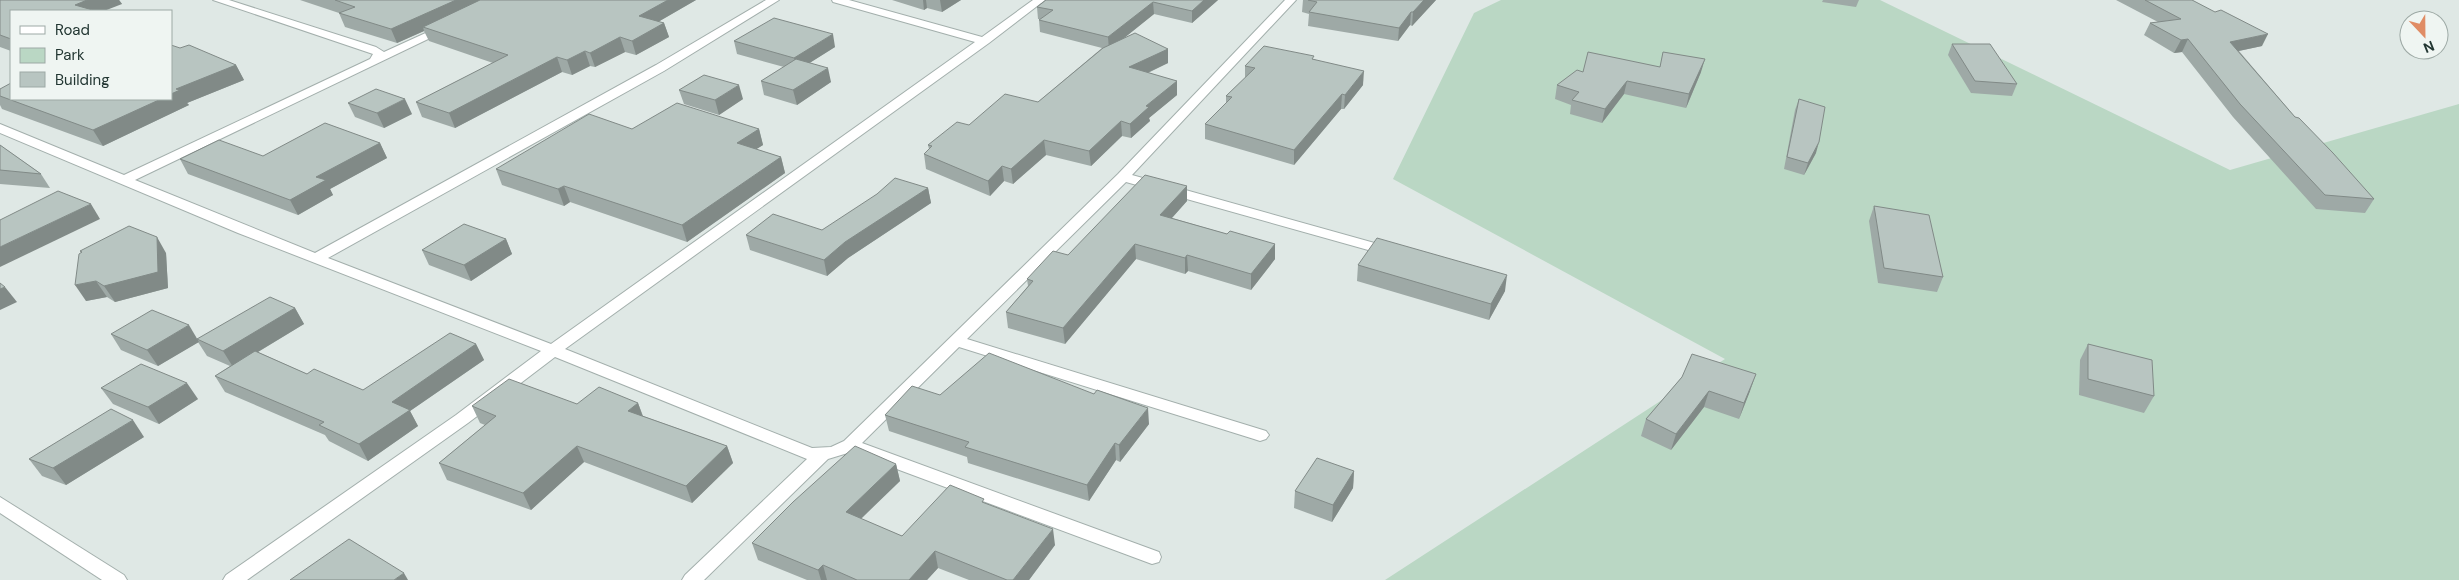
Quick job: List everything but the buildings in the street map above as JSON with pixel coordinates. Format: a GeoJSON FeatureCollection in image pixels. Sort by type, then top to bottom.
{"type":"FeatureCollection","features":[{"type":"Feature","properties":{"kind":"street"},"geometry":{"type":"LineString","coordinates":[[316,258],[660,68],[774,0]]}},
{"type":"Feature","properties":{"kind":"street"},"geometry":{"type":"LineString","coordinates":[[837,0],[985,41]]}},
{"type":"Feature","properties":{"kind":"street"},"geometry":{"type":"LineString","coordinates":[[233,580],[462,418],[553,350],[1040,0]]}},
{"type":"Feature","properties":{"kind":"street"},"geometry":{"type":"LineString","coordinates":[[0,128],[316,258],[553,350],[806,452],[823,454],[833,453],[850,445],[1123,177],[1291,0]]}},
{"type":"Feature","properties":{"kind":"street"},"geometry":{"type":"LineString","coordinates":[[228,1],[372,49],[380,53],[376,59]]}},
{"type":"Feature","properties":{"kind":"street"},"geometry":{"type":"LineString","coordinates":[[124,180],[453,24]]}},
{"type":"Feature","properties":{"kind":"street"},"geometry":{"type":"LineString","coordinates":[[1123,177],[1407,256]]}},
{"type":"Feature","properties":{"kind":"street"},"geometry":{"type":"LineString","coordinates":[[955,341],[1260,435]]}},
{"type":"Feature","properties":{"kind":"street"},"geometry":{"type":"LineString","coordinates":[[850,445],[1152,557]]}},
{"type":"Feature","properties":{"kind":"street"},"geometry":{"type":"LineString","coordinates":[[692,580],[823,454]]}},
{"type":"Feature","properties":{"kind":"street"},"geometry":{"type":"LineString","coordinates":[[0,504],[117,580]]}},
{"type":"Feature","properties":{"kind":"green space"},"geometry":{"type":"Polygon","coordinates":[[[1501,0],[1880,0],[2230,170],[2459,104],[2459,580],[1385,580],[1725,359],[1393,179],[1474,13],[1501,0]]]}}]}
